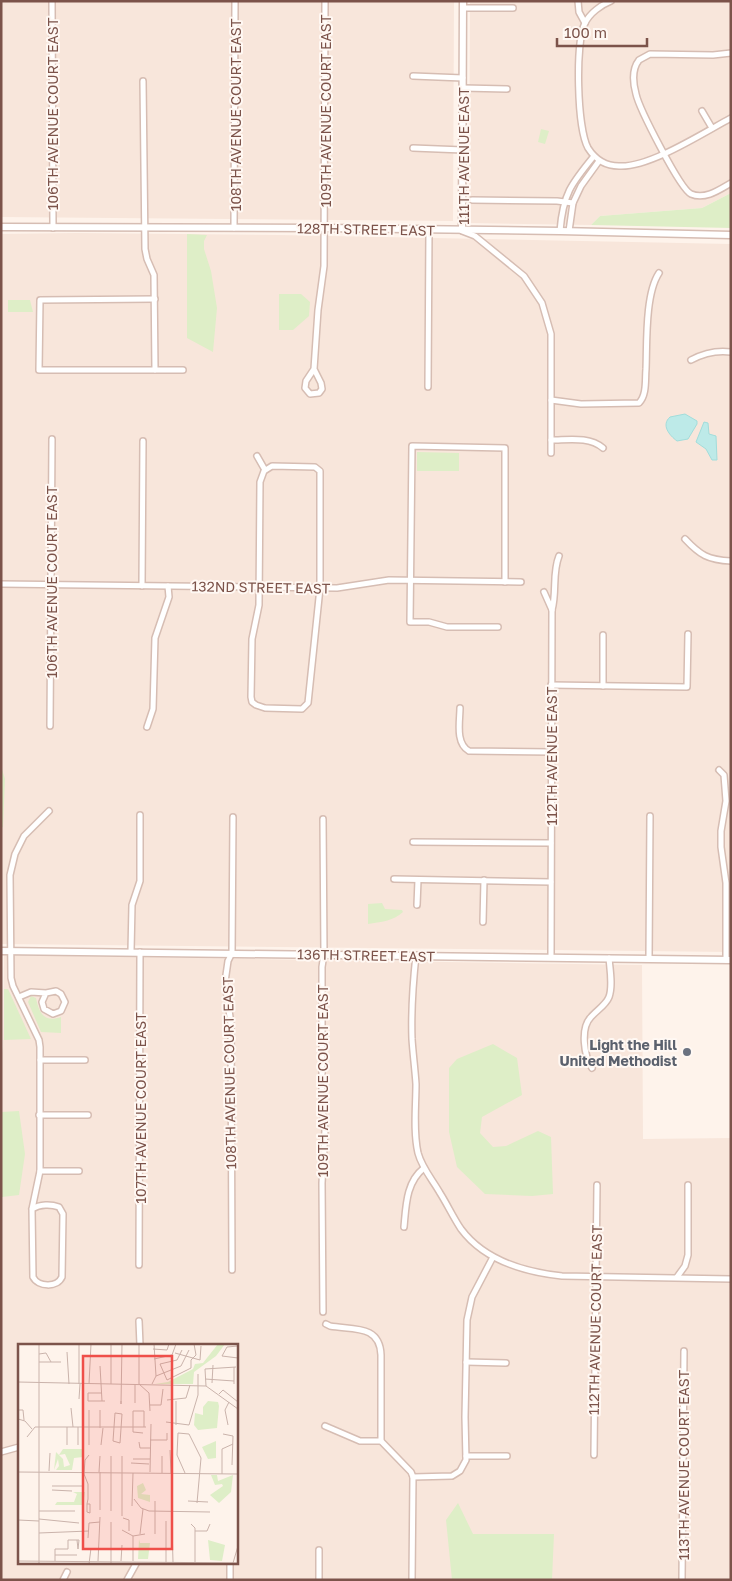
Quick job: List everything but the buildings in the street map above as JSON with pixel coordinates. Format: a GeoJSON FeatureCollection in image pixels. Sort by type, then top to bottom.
{"type":"FeatureCollection","features":[{"type":"Feature","properties":{"kind":"street","name":"106TH AVENUE COURT EAST"},"geometry":{"type":"LineString","coordinates":[[52,1],[53,228]]}},
{"type":"Feature","properties":{"kind":"street","name":"108TH AVENUE COURT EAST"},"geometry":{"type":"LineString","coordinates":[[234,228],[235,1]]}},
{"type":"Feature","properties":{"kind":"street","name":"109TH AVENUE COURT EAST"},"geometry":{"type":"LineString","coordinates":[[314,369],[321,383],[322,389],[319,394],[310,394],[305,388],[306,381],[314,369],[318,310],[324,269],[325,1]]}},
{"type":"Feature","properties":{"kind":"street"},"geometry":{"type":"LineString","coordinates":[[578,1],[585,23]]}},
{"type":"Feature","properties":{"kind":"street"},"geometry":{"type":"LineString","coordinates":[[611,1],[594,12],[585,23],[581,36],[580,116],[587,145],[599,161],[619,166],[644,163],[731,118]]}},
{"type":"Feature","properties":{"kind":"street"},"geometry":{"type":"LineString","coordinates":[[463,5],[513,8]]}},
{"type":"Feature","properties":{"kind":"street","name":"111TH AVENUE EAST"},"geometry":{"type":"LineString","coordinates":[[463,5],[462,230],[475,236],[524,276],[542,303],[551,334],[551,453]]}},
{"type":"Feature","properties":{"kind":"street"},"geometry":{"type":"LineString","coordinates":[[731,53],[713,55],[650,54],[639,60],[634,74],[636,94],[650,128],[684,187],[690,193],[708,195],[731,184]]}},
{"type":"Feature","properties":{"kind":"street"},"geometry":{"type":"LineString","coordinates":[[413,76],[463,78]]}},
{"type":"Feature","properties":{"kind":"street"},"geometry":{"type":"LineString","coordinates":[[143,81],[144,228],[147,259],[154,275],[155,370]]}},
{"type":"Feature","properties":{"kind":"street"},"geometry":{"type":"LineString","coordinates":[[463,88],[507,89]]}},
{"type":"Feature","properties":{"kind":"street"},"geometry":{"type":"LineString","coordinates":[[702,112],[712,128]]}},
{"type":"Feature","properties":{"kind":"street"},"geometry":{"type":"LineString","coordinates":[[413,148],[463,150]]}},
{"type":"Feature","properties":{"kind":"street"},"geometry":{"type":"LineString","coordinates":[[560,231],[564,201],[570,188],[594,156]]}},
{"type":"Feature","properties":{"kind":"street"},"geometry":{"type":"LineString","coordinates":[[570,231],[573,203],[581,186],[599,161]]}},
{"type":"Feature","properties":{"kind":"street"},"geometry":{"type":"LineString","coordinates":[[472,200],[564,201],[573,203]]}},
{"type":"Feature","properties":{"kind":"street","name":"128TH STREET EAST"},"geometry":{"type":"LineString","coordinates":[[1,227],[570,231],[731,236]]}},
{"type":"Feature","properties":{"kind":"street"},"geometry":{"type":"LineString","coordinates":[[428,387],[429,230]]}},
{"type":"Feature","properties":{"kind":"street"},"geometry":{"type":"LineString","coordinates":[[551,400],[581,404],[639,403],[641,401],[645,381],[650,300],[659,273]]}},
{"type":"Feature","properties":{"kind":"street"},"geometry":{"type":"LineString","coordinates":[[155,299],[40,300],[39,370],[183,370]]}},
{"type":"Feature","properties":{"kind":"street"},"geometry":{"type":"LineString","coordinates":[[691,360],[718,351],[731,352]]}},
{"type":"Feature","properties":{"kind":"street","name":"106TH AVENUE COURT EAST"},"geometry":{"type":"LineString","coordinates":[[50,726],[52,439]]}},
{"type":"Feature","properties":{"kind":"street"},"geometry":{"type":"LineString","coordinates":[[551,440],[590,441],[596,442],[603,448]]}},
{"type":"Feature","properties":{"kind":"street"},"geometry":{"type":"LineString","coordinates":[[142,586],[143,441]]}},
{"type":"Feature","properties":{"kind":"street"},"geometry":{"type":"LineString","coordinates":[[498,627],[447,627],[429,622],[410,622],[412,446],[505,448],[505,582]]}},
{"type":"Feature","properties":{"kind":"street"},"geometry":{"type":"LineString","coordinates":[[257,456],[265,470]]}},
{"type":"Feature","properties":{"kind":"street"},"geometry":{"type":"LineString","coordinates":[[272,466],[308,467],[320,471],[320,588],[308,703],[302,709],[265,708],[252,702],[251,697],[251,650],[259,605],[260,482],[262,473],[265,470],[272,466]]}},
{"type":"Feature","properties":{"kind":"street"},"geometry":{"type":"LineString","coordinates":[[685,539],[703,556],[714,560],[731,561]]}},
{"type":"Feature","properties":{"kind":"street","name":"112TH AVENUE EAST"},"geometry":{"type":"LineString","coordinates":[[551,957],[552,610],[555,568],[559,556]]}},
{"type":"Feature","properties":{"kind":"street","name":"132ND STREET EAST"},"geometry":{"type":"LineString","coordinates":[[1,584],[320,588],[352,587],[389,580],[521,582]]}},
{"type":"Feature","properties":{"kind":"street"},"geometry":{"type":"LineString","coordinates":[[147,727],[153,709],[155,638],[169,597],[168,586]]}},
{"type":"Feature","properties":{"kind":"street"},"geometry":{"type":"LineString","coordinates":[[544,592],[552,610]]}},
{"type":"Feature","properties":{"kind":"street"},"geometry":{"type":"LineString","coordinates":[[551,685],[687,687],[688,634]]}},
{"type":"Feature","properties":{"kind":"street"},"geometry":{"type":"LineString","coordinates":[[603,635],[603,686]]}},
{"type":"Feature","properties":{"kind":"street"},"geometry":{"type":"LineString","coordinates":[[460,708],[460,738],[462,746],[469,750],[551,752]]}},
{"type":"Feature","properties":{"kind":"street"},"geometry":{"type":"LineString","coordinates":[[719,770],[724,775],[725,780],[726,800],[721,847],[726,883],[729,960]]}},
{"type":"Feature","properties":{"kind":"street"},"geometry":{"type":"LineString","coordinates":[[32,1209],[40,1206],[56,1206],[62,1210],[62,1277],[56,1283],[39,1284],[33,1277],[32,1209],[40,1171],[39,1040],[11,978],[10,874],[15,854],[24,836],[49,811]]}},
{"type":"Feature","properties":{"kind":"street"},"geometry":{"type":"LineString","coordinates":[[131,951],[132,905],[140,881],[140,815]]}},
{"type":"Feature","properties":{"kind":"street"},"geometry":{"type":"LineString","coordinates":[[650,816],[650,958]]}},
{"type":"Feature","properties":{"kind":"street","name":"108TH AVENUE COURT EAST"},"geometry":{"type":"LineString","coordinates":[[232,1270],[231,1024],[225,982],[228,961],[232,953],[233,818]]}},
{"type":"Feature","properties":{"kind":"street","name":"109TH AVENUE COURT EAST"},"geometry":{"type":"LineString","coordinates":[[323,819],[323,1312]]}},
{"type":"Feature","properties":{"kind":"street"},"geometry":{"type":"LineString","coordinates":[[413,842],[551,844]]}},
{"type":"Feature","properties":{"kind":"street"},"geometry":{"type":"LineString","coordinates":[[394,879],[551,882]]}},
{"type":"Feature","properties":{"kind":"street"},"geometry":{"type":"LineString","coordinates":[[417,906],[418,880]]}},
{"type":"Feature","properties":{"kind":"street"},"geometry":{"type":"LineString","coordinates":[[483,922],[484,880]]}},
{"type":"Feature","properties":{"kind":"street","name":"136TH STREET EAST"},"geometry":{"type":"LineString","coordinates":[[1,951],[131,951],[729,960]]}},
{"type":"Feature","properties":{"kind":"street","name":"107TH AVENUE COURT EAST"},"geometry":{"type":"LineString","coordinates":[[140,952],[140,1265]]}},
{"type":"Feature","properties":{"kind":"street"},"geometry":{"type":"LineString","coordinates":[[416,955],[412,1041],[416,1082],[417,1145],[424,1168],[461,1228],[480,1249],[493,1257],[521,1268],[545,1274],[731,1279]]}},
{"type":"Feature","properties":{"kind":"street"},"geometry":{"type":"LineString","coordinates":[[592,1068],[588,1062],[585,1048],[586,1025],[589,1018],[609,998],[609,958]]}},
{"type":"Feature","properties":{"kind":"street"},"geometry":{"type":"LineString","coordinates":[[19,997],[31,992],[46,993],[56,991],[61,994],[64,1002],[61,1011],[53,1014],[44,1010],[42,1002],[46,993]]}},
{"type":"Feature","properties":{"kind":"street"},"geometry":{"type":"LineString","coordinates":[[40,1060],[86,1060]]}},
{"type":"Feature","properties":{"kind":"street"},"geometry":{"type":"LineString","coordinates":[[39,1115],[88,1115]]}},
{"type":"Feature","properties":{"kind":"street"},"geometry":{"type":"LineString","coordinates":[[404,1227],[411,1184],[415,1176],[424,1168]]}},
{"type":"Feature","properties":{"kind":"street"},"geometry":{"type":"LineString","coordinates":[[40,1171],[80,1171]]}},
{"type":"Feature","properties":{"kind":"street","name":"112TH AVENUE COURT EAST"},"geometry":{"type":"LineString","coordinates":[[594,1455],[597,1185]]}},
{"type":"Feature","properties":{"kind":"street"},"geometry":{"type":"LineString","coordinates":[[677,1277],[685,1266],[688,1255],[688,1185]]}},
{"type":"Feature","properties":{"kind":"street"},"geometry":{"type":"LineString","coordinates":[[413,1477],[455,1475],[462,1469],[466,1456],[466,1337],[468,1308],[493,1257]]}},
{"type":"Feature","properties":{"kind":"street"},"geometry":{"type":"LineString","coordinates":[[140,1321],[140,1344]]}},
{"type":"Feature","properties":{"kind":"street"},"geometry":{"type":"LineString","coordinates":[[326,1324],[368,1332],[375,1337],[381,1348],[380,1441]]}},
{"type":"Feature","properties":{"kind":"street","name":"113TH AVENUE COURT EAST"},"geometry":{"type":"LineString","coordinates":[[682,1580],[684,1350]]}},
{"type":"Feature","properties":{"kind":"street"},"geometry":{"type":"LineString","coordinates":[[466,1362],[506,1363]]}},
{"type":"Feature","properties":{"kind":"street"},"geometry":{"type":"LineString","coordinates":[[325,1426],[360,1441],[380,1441],[411,1472],[413,1477],[412,1580]]}},
{"type":"Feature","properties":{"kind":"street"},"geometry":{"type":"LineString","coordinates":[[1,1452],[18,1447]]}},
{"type":"Feature","properties":{"kind":"street"},"geometry":{"type":"LineString","coordinates":[[466,1456],[507,1456]]}},
{"type":"Feature","properties":{"kind":"street"},"geometry":{"type":"LineString","coordinates":[[319,1550],[319,1580]]}},
{"type":"Feature","properties":{"kind":"street"},"geometry":{"type":"LineString","coordinates":[[126,1580],[136,1564]]}},
{"type":"Feature","properties":{"kind":"street"},"geometry":{"type":"LineString","coordinates":[[230,1564],[230,1580]]}},
{"type":"Feature","properties":{"kind":"street"},"geometry":{"type":"LineString","coordinates":[[63,1580],[67,1572]]}},
{"type":"Feature","properties":{"kind":"shaded area"},"geometry":{"type":"Polygon","coordinates":[[[1,1],[454,1],[453,221],[1,217],[1,1]]]}},
{"type":"Feature","properties":{"kind":"shaded area"},"geometry":{"type":"Polygon","coordinates":[[[470,1],[731,1],[731,193],[702,208],[600,216],[591,225],[469,223],[470,1]]]}},
{"type":"Feature","properties":{"kind":"shaded area"},"geometry":{"type":"Polygon","coordinates":[[[76,233],[731,244],[731,952],[1,944],[1,234],[76,233]]]}},
{"type":"Feature","properties":{"kind":"shaded area"},"geometry":{"type":"Polygon","coordinates":[[[4,955],[642,965],[643,1139],[731,1138],[731,1580],[1,1580],[3,1112],[1,1112],[1,1040],[3,1053],[4,955]]]}},
{"type":"Feature","properties":{"kind":"green space"},"geometry":{"type":"Polygon","coordinates":[[[541,129],[549,131],[545,144],[538,142],[541,129]]]}},
{"type":"Feature","properties":{"kind":"green space"},"geometry":{"type":"Polygon","coordinates":[[[731,193],[731,228],[591,225],[600,216],[702,208],[731,193]]]}},
{"type":"Feature","properties":{"kind":"green space"},"geometry":{"type":"Polygon","coordinates":[[[187,234],[207,235],[204,241],[204,249],[211,271],[217,308],[213,352],[187,338],[187,234]]]}},
{"type":"Feature","properties":{"kind":"green space"},"geometry":{"type":"Polygon","coordinates":[[[279,294],[301,294],[310,302],[309,316],[293,330],[279,330],[279,294]]]}},
{"type":"Feature","properties":{"kind":"green space"},"geometry":{"type":"Polygon","coordinates":[[[8,300],[30,300],[33,312],[8,312],[8,300]]]}},
{"type":"Feature","properties":{"kind":"green space"},"geometry":{"type":"Polygon","coordinates":[[[417,452],[459,453],[459,471],[417,471],[417,452]]]}},
{"type":"Feature","properties":{"kind":"green space"},"geometry":{"type":"Polygon","coordinates":[[[1,766],[5,779],[3,827],[1,828],[1,766]]]}},
{"type":"Feature","properties":{"kind":"green space"},"geometry":{"type":"Polygon","coordinates":[[[382,903],[385,909],[402,910],[403,912],[391,919],[368,924],[368,904],[382,903]]]}},
{"type":"Feature","properties":{"kind":"green space"},"geometry":{"type":"Polygon","coordinates":[[[4,989],[8,989],[31,1039],[4,1040],[4,989]]]}},
{"type":"Feature","properties":{"kind":"green space"},"geometry":{"type":"Polygon","coordinates":[[[31,996],[36,998],[41,1012],[46,1018],[55,1019],[61,1017],[61,1033],[41,1032],[28,1002],[31,996]]]}},
{"type":"Feature","properties":{"kind":"green space"},"geometry":{"type":"Polygon","coordinates":[[[493,1044],[517,1058],[522,1095],[482,1117],[480,1133],[493,1147],[506,1146],[538,1131],[551,1137],[553,1194],[532,1196],[485,1194],[457,1167],[449,1132],[449,1068],[457,1059],[493,1044]]]}},
{"type":"Feature","properties":{"kind":"green space"},"geometry":{"type":"Polygon","coordinates":[[[19,1111],[25,1154],[19,1195],[2,1197],[1,1223],[1,1112],[19,1111]]]}},
{"type":"Feature","properties":{"kind":"green space"},"geometry":{"type":"Polygon","coordinates":[[[458,1503],[473,1534],[554,1534],[552,1580],[452,1580],[446,1520],[458,1503]]]}},
{"type":"Feature","properties":{"kind":"water"},"geometry":{"type":"Polygon","coordinates":[[[685,414],[697,421],[697,424],[688,439],[677,441],[667,430],[666,423],[670,417],[685,414]]]}},
{"type":"Feature","properties":{"kind":"water"},"geometry":{"type":"Polygon","coordinates":[[[704,422],[708,423],[709,434],[716,436],[717,460],[712,460],[706,449],[696,442],[704,422]]]}},
{"type":"Feature","properties":{"kind":"place","name":"Light the Hill United Methodist"},"geometry":{"type":"Point","coordinates":[687,1052]}}]}
